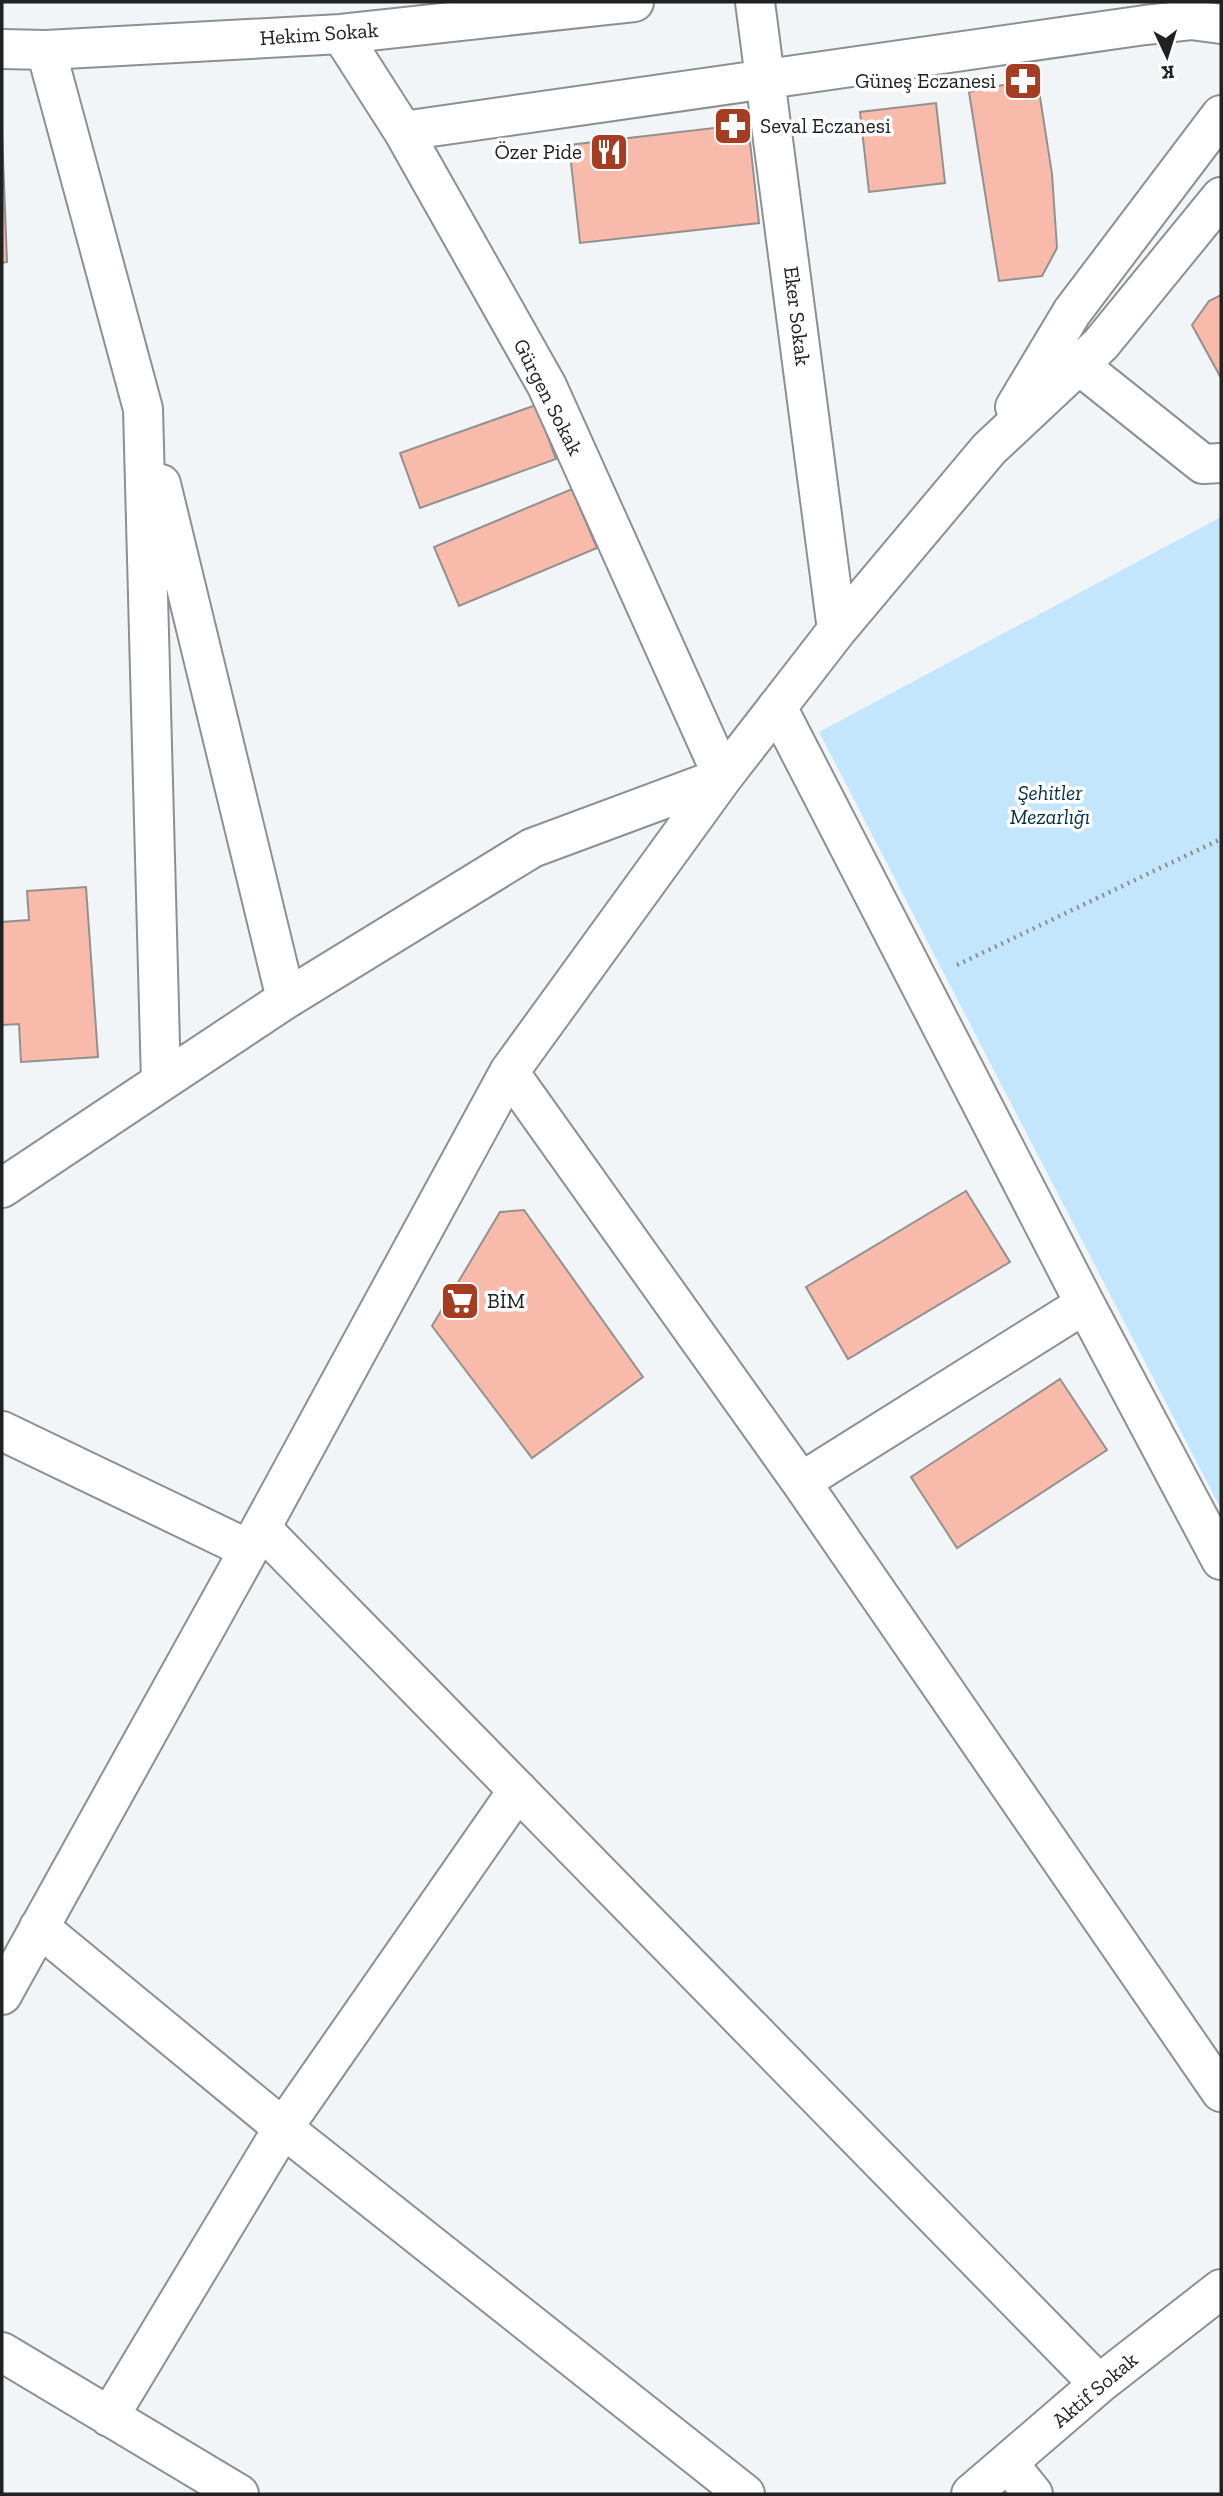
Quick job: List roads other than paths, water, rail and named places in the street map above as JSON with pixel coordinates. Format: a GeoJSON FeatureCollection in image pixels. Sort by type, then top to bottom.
{"type":"FeatureCollection","features":[{"type":"Feature","properties":{"kind":"street","name":"Hekim Sokak"},"geometry":{"type":"LineString","coordinates":[[2,49],[46,50],[341,34],[634,2]]}},
{"type":"Feature","properties":{"kind":"street","name":"Eker Sokak"},"geometry":{"type":"LineString","coordinates":[[755,2],[837,630]]}},
{"type":"Feature","properties":{"kind":"street"},"geometry":{"type":"LineString","coordinates":[[403,131],[766,80],[1099,17],[1191,20],[1221,24]]}},
{"type":"Feature","properties":{"kind":"street","name":"Gürgen Sokak"},"geometry":{"type":"LineString","coordinates":[[341,34],[403,131],[547,386],[723,776]]}},
{"type":"Feature","properties":{"kind":"street"},"geometry":{"type":"LineString","coordinates":[[46,50],[143,409],[286,999]]}},
{"type":"Feature","properties":{"kind":"street"},"geometry":{"type":"LineString","coordinates":[[989,449],[1072,312],[1221,115]]}},
{"type":"Feature","properties":{"kind":"street"},"geometry":{"type":"LineString","coordinates":[[2,1995],[255,1539],[509,1072],[723,776],[837,630],[989,449],[1101,344],[1209,236],[1221,197]]}},
{"type":"Feature","properties":{"kind":"street"},"geometry":{"type":"LineString","coordinates":[[1079,365],[1203,464],[1221,463]]}},
{"type":"Feature","properties":{"kind":"street"},"geometry":{"type":"LineString","coordinates":[[143,409],[161,1082]]}},
{"type":"Feature","properties":{"kind":"street"},"geometry":{"type":"LineString","coordinates":[[777,707],[1085,1304],[1221,1560]]}},
{"type":"Feature","properties":{"kind":"street"},"geometry":{"type":"LineString","coordinates":[[2,1188],[286,999],[532,848],[723,776]]}},
{"type":"Feature","properties":{"kind":"street"},"geometry":{"type":"LineString","coordinates":[[509,1072],[801,1482],[1221,2092]]}},
{"type":"Feature","properties":{"kind":"street"},"geometry":{"type":"LineString","coordinates":[[801,1482],[1085,1304]]}},
{"type":"Feature","properties":{"kind":"street"},"geometry":{"type":"LineString","coordinates":[[2,1431],[255,1539],[518,1790],[1099,2384]]}},
{"type":"Feature","properties":{"kind":"street"},"geometry":{"type":"LineString","coordinates":[[109,2417],[283,2129],[518,1790]]}},
{"type":"Feature","properties":{"kind":"street"},"geometry":{"type":"LineString","coordinates":[[39,1927],[283,2129],[745,2494]]}},
{"type":"Feature","properties":{"kind":"street","name":"Aktif Sokak"},"geometry":{"type":"LineString","coordinates":[[971,2494],[1099,2384],[1221,2289]]}},
{"type":"Feature","properties":{"kind":"street"},"geometry":{"type":"LineString","coordinates":[[2,2353],[239,2494]]}},
{"type":"Feature","properties":{"kind":"street"},"geometry":{"type":"LineString","coordinates":[[1008,2463],[1033,2494]]}},
{"type":"Feature","properties":{"kind":"place","name":"Güneş Eczanesi"},"geometry":{"type":"Point","coordinates":[1023,81]}},
{"type":"Feature","properties":{"kind":"place","name":"Seval Eczanesi"},"geometry":{"type":"Point","coordinates":[733,126]}},
{"type":"Feature","properties":{"kind":"place","name":"Özer Pide"},"geometry":{"type":"Point","coordinates":[609,152]}},
{"type":"Feature","properties":{"kind":"place","name":"BİM"},"geometry":{"type":"Point","coordinates":[460,1301]}},
{"type":"Feature","properties":{"kind":"park label","name":"Şehitler Mezarlığı"},"geometry":{"type":"Point","coordinates":[1050,805]}}]}
